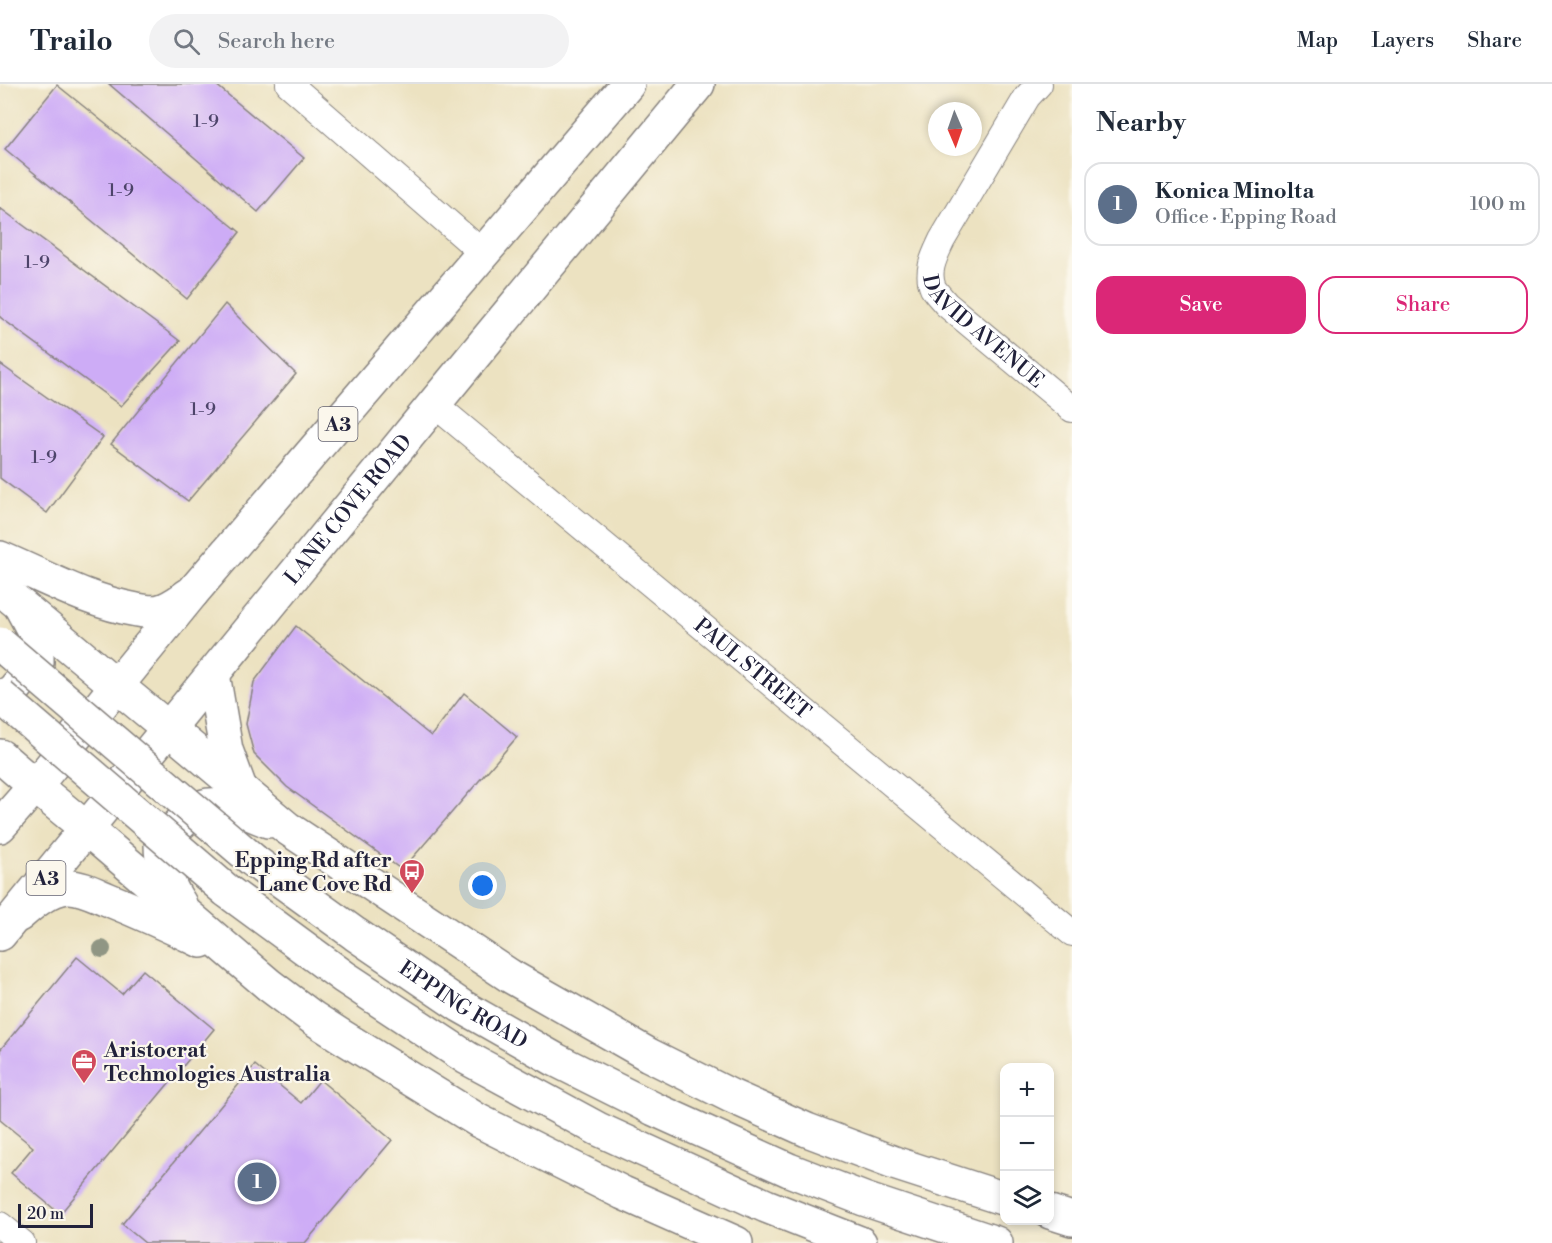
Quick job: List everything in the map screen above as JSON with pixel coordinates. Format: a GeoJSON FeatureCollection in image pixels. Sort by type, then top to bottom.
{"type":"FeatureCollection","features":[{"type":"Feature","properties":{"kind":"main road","name":"A3"},"geometry":{"type":"LineString","coordinates":[[0,826],[192,593],[628,84]]}},
{"type":"Feature","properties":{"kind":"main road","name":"LANE COVE ROAD"},"geometry":{"type":"LineString","coordinates":[[3,931],[698,84]]}},
{"type":"Feature","properties":{"kind":"main road"},"geometry":{"type":"LineString","coordinates":[[0,558],[92,598],[129,608],[159,611],[192,593]]}},
{"type":"Feature","properties":{"kind":"main road"},"geometry":{"type":"LineString","coordinates":[[10,596],[287,828],[510,976],[649,1055],[731,1096],[807,1130],[897,1164],[1000,1197]]}},
{"type":"Feature","properties":{"kind":"main road"},"geometry":{"type":"LineString","coordinates":[[0,697],[12,692],[37,662],[34,633],[10,596]]}},
{"type":"Feature","properties":{"kind":"main road","name":"EPPING ROAD"},"geometry":{"type":"LineString","coordinates":[[0,644],[254,861],[355,934],[461,1006],[566,1065],[654,1109],[789,1170],[864,1199],[996,1243]]}},
{"type":"Feature","properties":{"kind":"main road"},"geometry":{"type":"LineString","coordinates":[[213,675],[226,750],[241,790]]}},
{"type":"Feature","properties":{"kind":"main road","name":"EPPING ROAD"},"geometry":{"type":"LineString","coordinates":[[0,697],[227,891],[344,977],[467,1058],[598,1130],[766,1206],[860,1243]]}},
{"type":"Feature","properties":{"kind":"main road"},"geometry":{"type":"LineString","coordinates":[[0,756],[269,985],[313,1018],[479,1121],[623,1193],[736,1243]]}},
{"type":"Feature","properties":{"kind":"main road"},"geometry":{"type":"LineString","coordinates":[[188,915],[176,899],[165,874],[161,844],[195,810],[205,806],[232,807],[287,828]]}},
{"type":"Feature","properties":{"kind":"main road"},"geometry":{"type":"LineString","coordinates":[[3,931],[31,904],[52,892],[69,887],[92,893],[146,915],[240,960]]}},
{"type":"Feature","properties":{"kind":"main road"},"geometry":{"type":"LineString","coordinates":[[1054,1213],[1072,1219]]}},
{"type":"Feature","properties":{"kind":"street"},"geometry":{"type":"LineString","coordinates":[[289,84],[484,254]]}},
{"type":"Feature","properties":{"kind":"street","name":"DAVID AVENUE"},"geometry":{"type":"LineString","coordinates":[[1039,84],[1028,97],[942,240],[933,258],[930,273],[933,289],[946,304],[1072,409]]}},
{"type":"Feature","properties":{"kind":"street","name":"PAUL STREET"},"geometry":{"type":"LineString","coordinates":[[434,404],[1072,933]]}},
{"type":"Feature","properties":{"kind":"street"},"geometry":{"type":"LineString","coordinates":[[0,1225],[22,1243]]}},
{"type":"Feature","properties":{"kind":"building"},"geometry":{"type":"Polygon","coordinates":[[[109,84],[215,84],[304,158],[258,212],[109,84]]]}},
{"type":"Feature","properties":{"kind":"building"},"geometry":{"type":"Polygon","coordinates":[[[57,85],[240,232],[187,299],[5,149],[57,85]]]}},
{"type":"Feature","properties":{"kind":"building"},"geometry":{"type":"Polygon","coordinates":[[[0,208],[180,341],[121,406],[0,317],[0,208]]]}},
{"type":"Feature","properties":{"kind":"building"},"geometry":{"type":"Polygon","coordinates":[[[225,304],[296,374],[188,501],[111,444],[225,304]]]}},
{"type":"Feature","properties":{"kind":"building"},"geometry":{"type":"Polygon","coordinates":[[[0,364],[103,437],[47,513],[0,478],[0,364]]]}},
{"type":"Feature","properties":{"kind":"building"},"geometry":{"type":"Polygon","coordinates":[[[296,626],[431,736],[464,693],[517,737],[402,870],[287,787],[254,754],[246,724],[254,682],[296,626]]]}},
{"type":"Feature","properties":{"kind":"building","name":"Aristocrat Technologies Australia"},"geometry":{"type":"Polygon","coordinates":[[[77,957],[122,994],[143,970],[214,1029],[60,1214],[11,1173],[33,1147],[0,1120],[0,1050],[77,957]]]}},
{"type":"Feature","properties":{"kind":"building"},"geometry":{"type":"Polygon","coordinates":[[[255,1065],[301,1103],[320,1080],[392,1140],[305,1243],[145,1243],[122,1224],[255,1065]]]}},
{"type":"Feature","properties":{"kind":"place","name":"Epping Rd after Lane Cove Rd"},"geometry":{"type":"Point","coordinates":[412,895]}},
{"type":"Feature","properties":{"kind":"place","name":"Aristocrat Technologies Australia"},"geometry":{"type":"Point","coordinates":[84,1085]}},
{"type":"Feature","properties":{"kind":"place","name":"Konica Minolta"},"geometry":{"type":"Point","coordinates":[257,1182]}}]}
